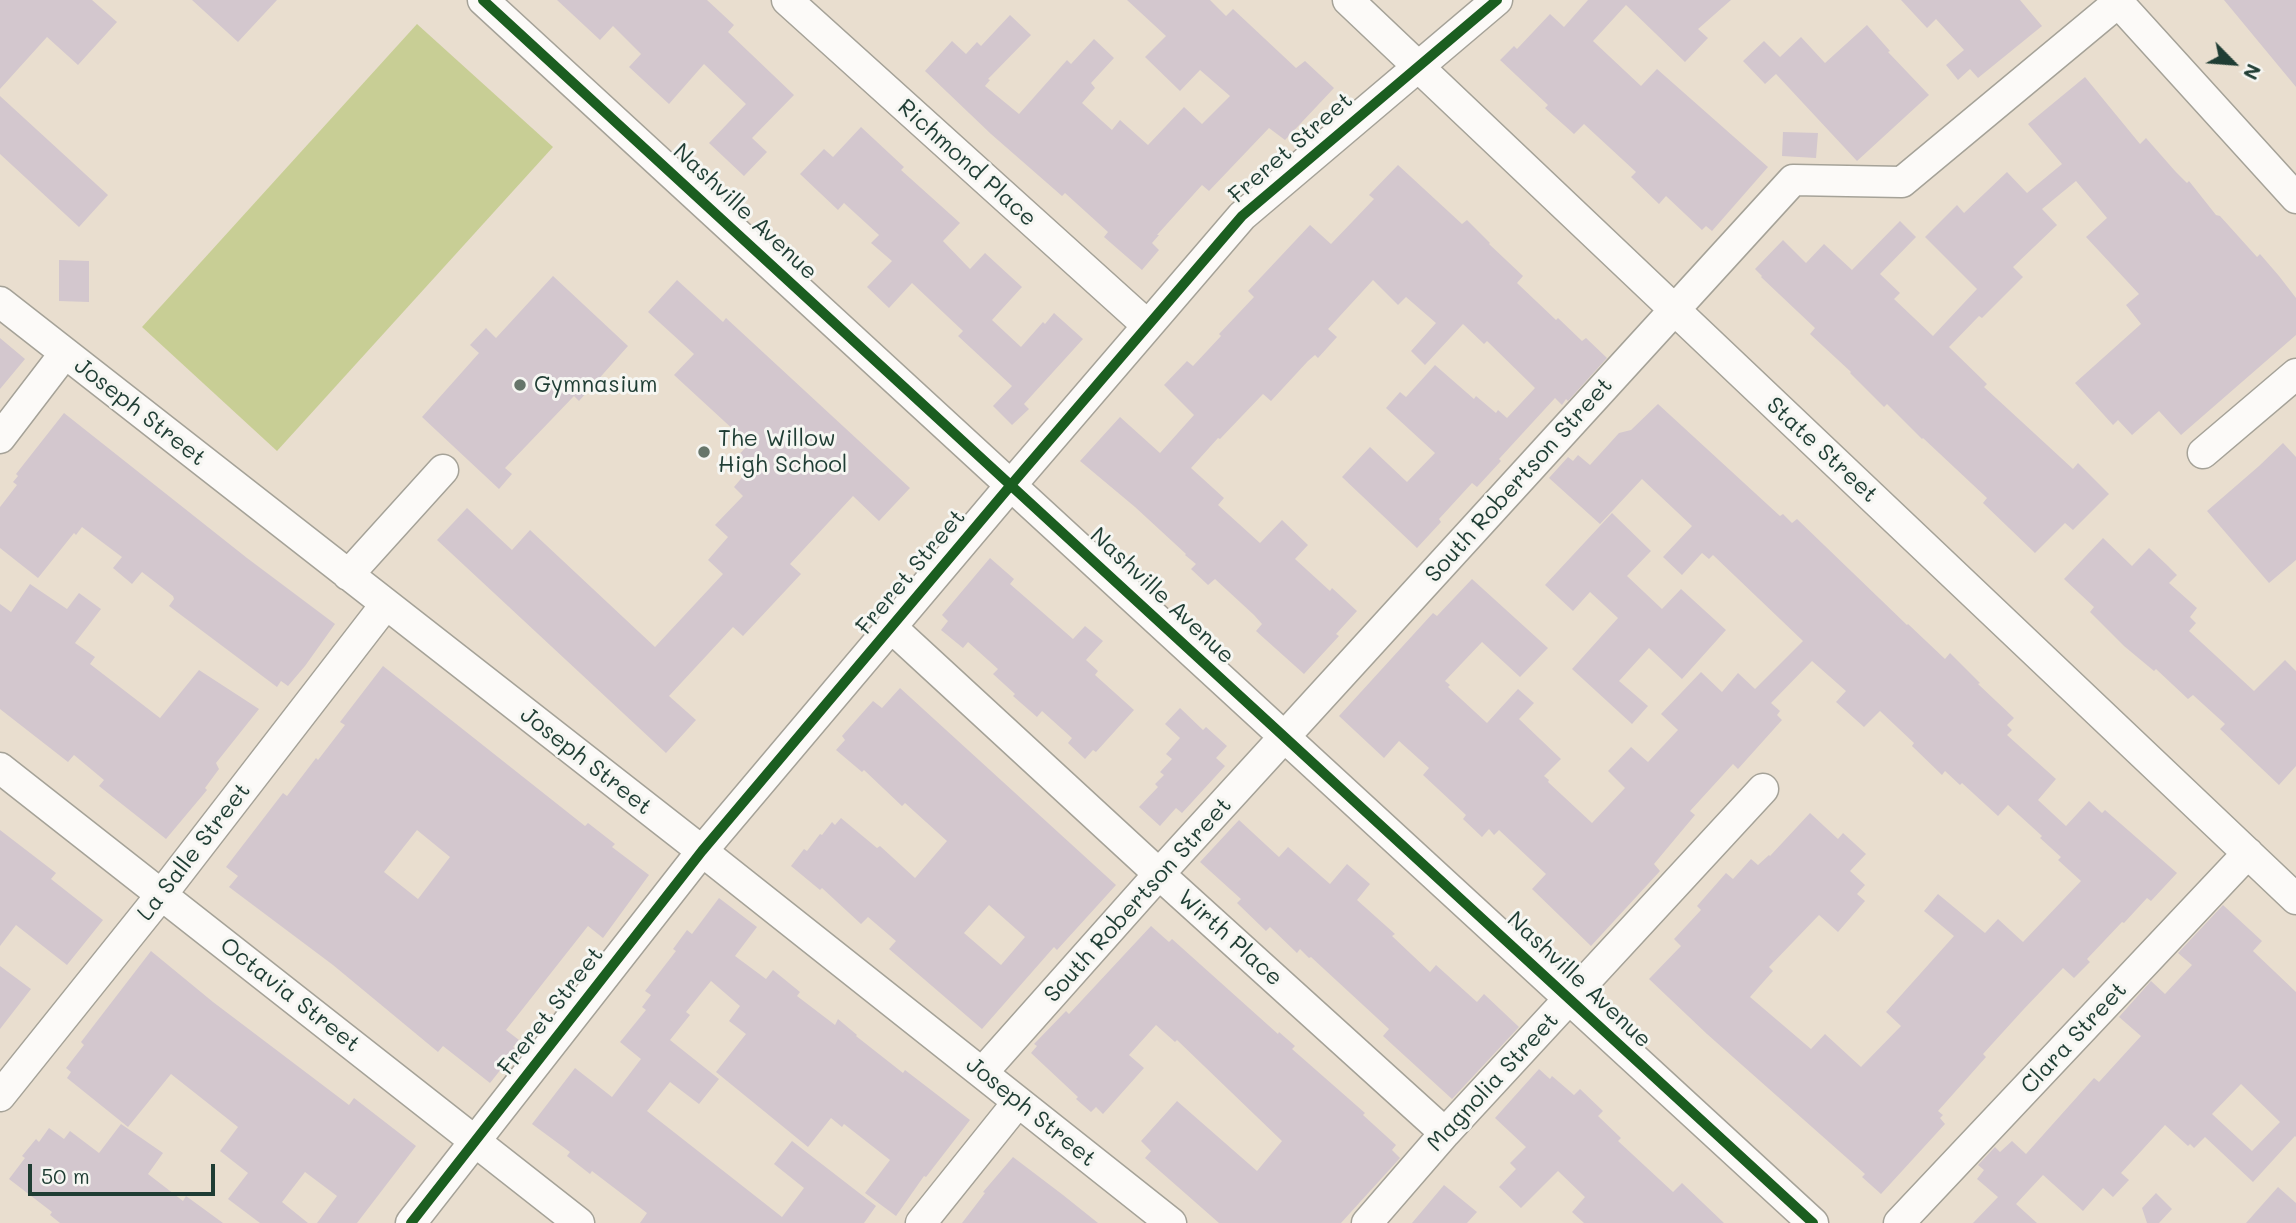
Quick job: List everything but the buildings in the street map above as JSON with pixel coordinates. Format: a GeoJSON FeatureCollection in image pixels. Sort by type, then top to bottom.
{"type":"FeatureCollection","features":[{"type":"Feature","properties":{"kind":"street","name":"Nashville Avenue"},"geometry":{"type":"LineString","coordinates":[[483,0],[1813,1223]]}},
{"type":"Feature","properties":{"kind":"street","name":"Richmond Place"},"geometry":{"type":"LineString","coordinates":[[787,0],[1147,325]]}},
{"type":"Feature","properties":{"kind":"street","name":"State Street"},"geometry":{"type":"LineString","coordinates":[[1348,0],[2296,899]]}},
{"type":"Feature","properties":{"kind":"street","name":"Freret Street"},"geometry":{"type":"LineString","coordinates":[[411,1223],[702,851],[1242,216],[1497,0]]}},
{"type":"Feature","properties":{"kind":"street"},"geometry":{"type":"LineString","coordinates":[[2118,1],[2296,198]]}},
{"type":"Feature","properties":{"kind":"street","name":"South Robertson Street"},"geometry":{"type":"LineString","coordinates":[[982,1073],[1159,874],[1793,180],[1902,182],[2118,1]]}},
{"type":"Feature","properties":{"kind":"street","name":"Joseph Street"},"geometry":{"type":"LineString","coordinates":[[0,302],[702,851],[1171,1223]]}},
{"type":"Feature","properties":{"kind":"street"},"geometry":{"type":"LineString","coordinates":[[0,438],[65,353]]}},
{"type":"Feature","properties":{"kind":"street"},"geometry":{"type":"LineString","coordinates":[[2203,453],[2296,374]]}},
{"type":"Feature","properties":{"kind":"street"},"geometry":{"type":"LineString","coordinates":[[348,575],[443,470]]}},
{"type":"Feature","properties":{"kind":"street","name":"La Salle Street"},"geometry":{"type":"LineString","coordinates":[[0,1097],[162,894],[386,604]]}},
{"type":"Feature","properties":{"kind":"street","name":"Wirth Place"},"geometry":{"type":"LineString","coordinates":[[891,628],[1445,1133]]}},
{"type":"Feature","properties":{"kind":"street","name":"Octavia Street"},"geometry":{"type":"LineString","coordinates":[[0,768],[579,1223]]}},
{"type":"Feature","properties":{"kind":"street","name":"Magnolia Street"},"geometry":{"type":"LineString","coordinates":[[1367,1223],[1445,1133],[1763,789]]}},
{"type":"Feature","properties":{"kind":"street","name":"Clara Street"},"geometry":{"type":"LineString","coordinates":[[1899,1223],[2248,853]]}},
{"type":"Feature","properties":{"kind":"street"},"geometry":{"type":"LineString","coordinates":[[921,1223],[1018,1102]]}},
{"type":"Feature","properties":{"kind":"green space"},"geometry":{"type":"Polygon","coordinates":[[[417,24],[553,147],[277,451],[142,327],[417,24]]]}},
{"type":"Feature","properties":{"kind":"cycle path"},"geometry":{"type":"LineString","coordinates":[[483,0],[1813,1223]]}},
{"type":"Feature","properties":{"kind":"cycle path"},"geometry":{"type":"LineString","coordinates":[[411,1223],[702,851],[1242,216],[1497,0]]}},
{"type":"Feature","properties":{"kind":"place","name":"Gymnasium"},"geometry":{"type":"Point","coordinates":[520,385]}},
{"type":"Feature","properties":{"kind":"place","name":"The Willow High School"},"geometry":{"type":"Point","coordinates":[704,452]}}]}
